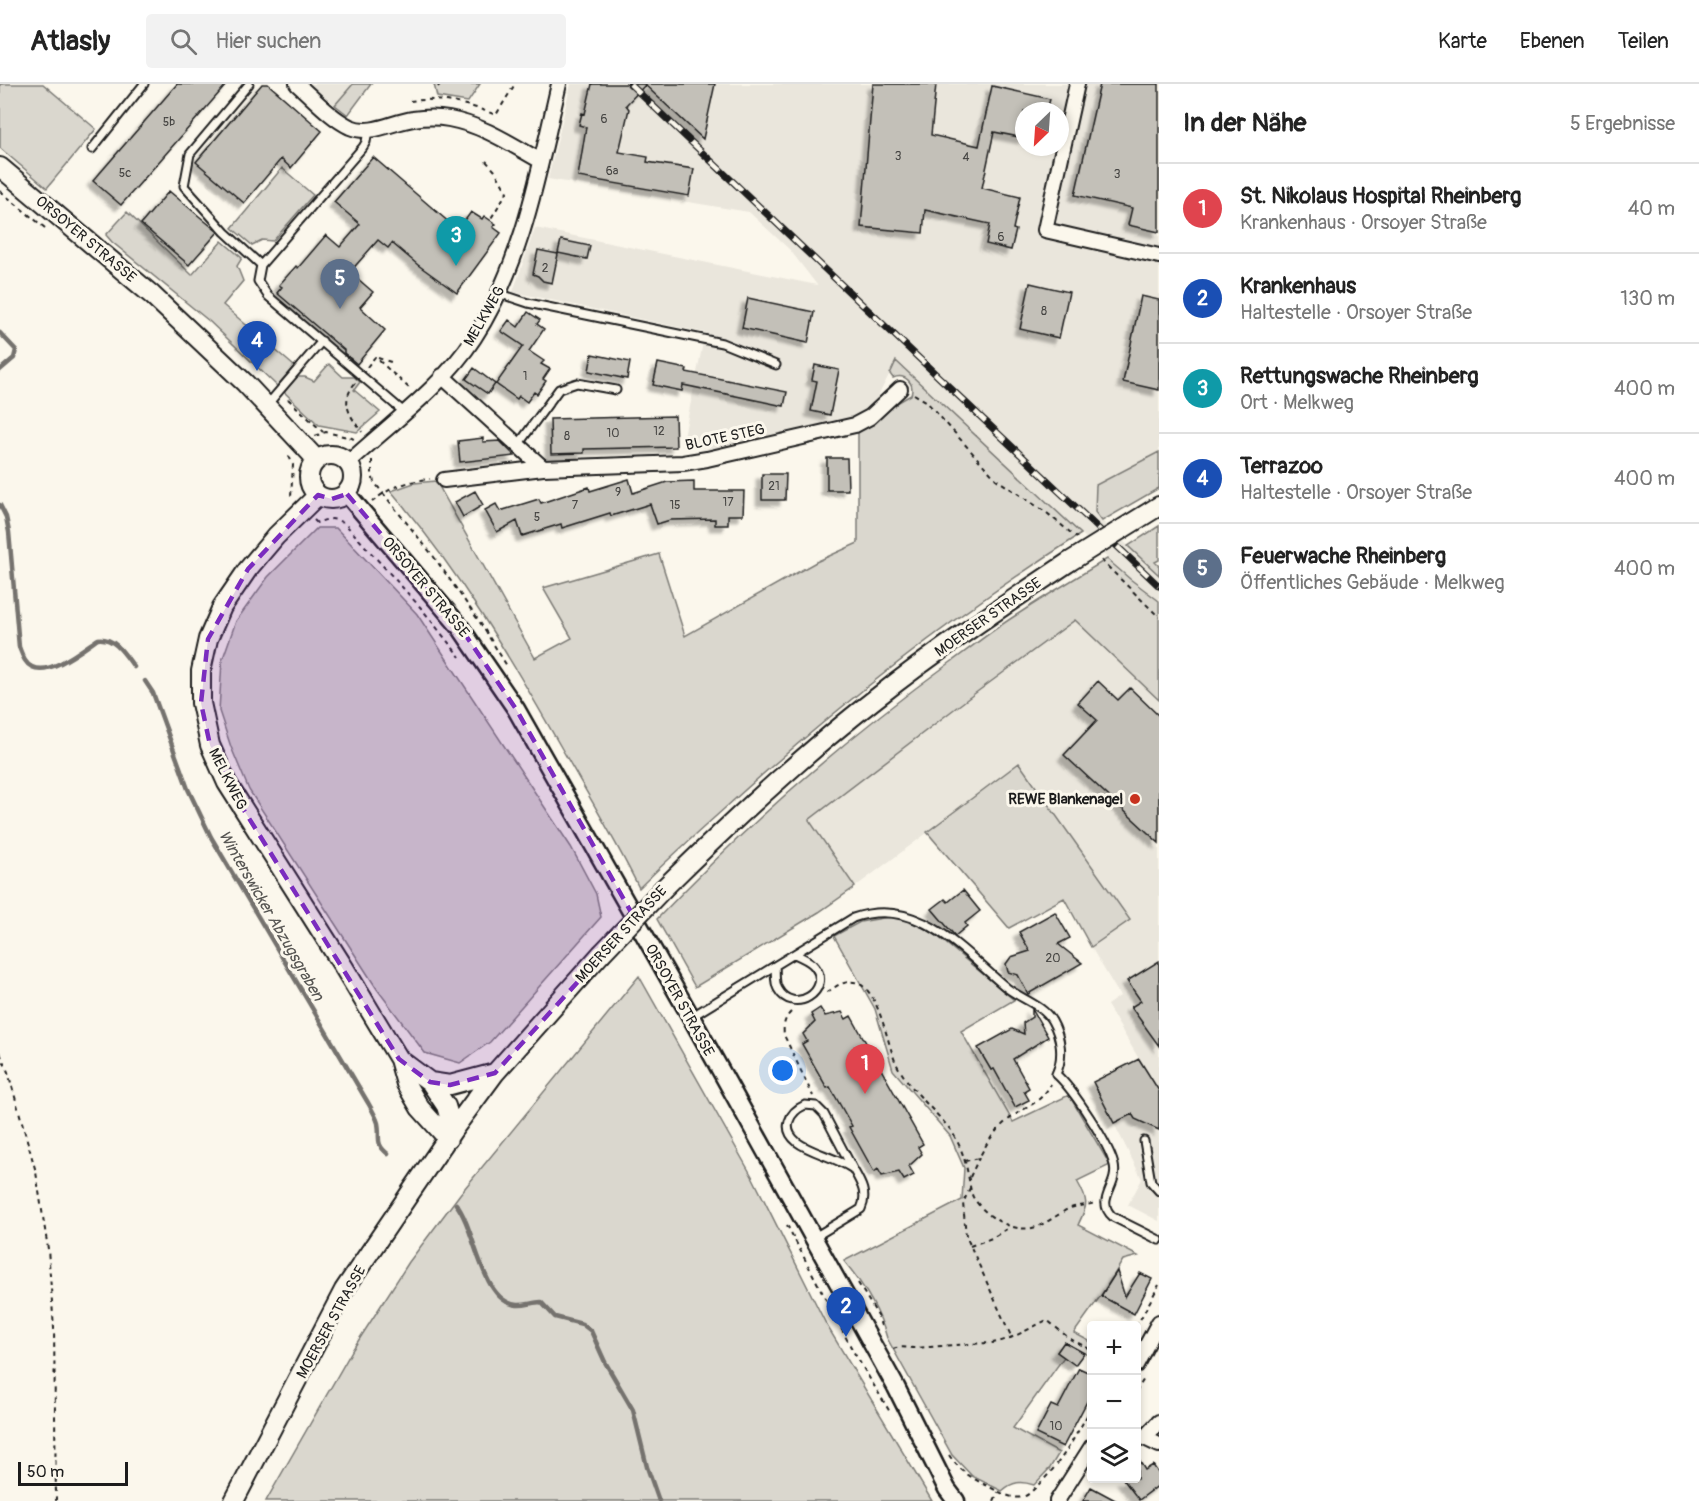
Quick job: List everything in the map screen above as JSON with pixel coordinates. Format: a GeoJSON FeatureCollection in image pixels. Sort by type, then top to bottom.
{"type":"FeatureCollection","features":[{"type":"Feature","properties":{"kind":"main road","name":"ORSOYER STRASSE"},"geometry":{"type":"LineString","coordinates":[[2,173],[153,295],[266,406],[317,460]]}},
{"type":"Feature","properties":{"kind":"main road"},"geometry":{"type":"LineString","coordinates":[[332,454],[344,458],[348,463],[354,475],[351,488],[346,494],[332,499],[318,495],[310,484],[309,477],[317,460],[332,454]]}},
{"type":"Feature","properties":{"kind":"main road","name":"MELKWEG"},"geometry":{"type":"LineString","coordinates":[[318,495],[262,553],[222,607],[208,639],[201,671],[201,703],[210,745],[227,783],[399,1059],[406,1084],[420,1108],[450,1135]]}},
{"type":"Feature","properties":{"kind":"main road","name":"MOERSER STRASSE"},"geometry":{"type":"LineString","coordinates":[[234,1501],[344,1290],[495,1073],[601,954],[664,888],[757,799],[875,699],[940,650],[1069,562],[1159,506]]}},
{"type":"Feature","properties":{"kind":"main road","name":"MELKWEG"},"geometry":{"type":"LineString","coordinates":[[399,1059],[429,1082],[446,1106],[450,1135]]}},
{"type":"Feature","properties":{"kind":"main road"},"geometry":{"type":"LineString","coordinates":[[429,1082],[450,1085],[495,1073]]}},
{"type":"Feature","properties":{"kind":"street"},"geometry":{"type":"LineString","coordinates":[[297,84],[350,127],[368,130],[413,119],[452,120],[488,132],[541,161]]}},
{"type":"Feature","properties":{"kind":"street","name":"MELKWEG"},"geometry":{"type":"LineString","coordinates":[[348,463],[405,413],[442,376],[474,339],[514,260],[559,84]]}},
{"type":"Feature","properties":{"kind":"street"},"geometry":{"type":"LineString","coordinates":[[1077,84],[1045,230],[1159,256]]}},
{"type":"Feature","properties":{"kind":"street"},"geometry":{"type":"LineString","coordinates":[[442,376],[543,468]]}},
{"type":"Feature","properties":{"kind":"street","name":"BLOTE STEG"},"geometry":{"type":"LineString","coordinates":[[444,480],[543,468],[683,463],[707,459],[855,425],[870,417],[900,389]]}},
{"type":"Feature","properties":{"kind":"street","name":"ORSOYER STRASSE"},"geometry":{"type":"LineString","coordinates":[[346,494],[460,627],[516,709],[896,1387],[956,1501]]}},
{"type":"Feature","properties":{"kind":"street"},"geometry":{"type":"LineString","coordinates":[[1141,1357],[1159,1322]]}},
{"type":"Feature","properties":{"kind":"street"},"geometry":{"type":"LineString","coordinates":[[1141,1435],[1159,1422]]}},
{"type":"Feature","properties":{"kind":"street"},"geometry":{"type":"LineString","coordinates":[[1141,1436],[1159,1445]]}},
{"type":"Feature","properties":{"kind":"street"},"geometry":{"type":"LineString","coordinates":[[1057,1501],[1087,1454]]}},
{"type":"Feature","properties":{"kind":"lane"},"geometry":{"type":"LineString","coordinates":[[93,149],[144,84]]}},
{"type":"Feature","properties":{"kind":"lane"},"geometry":{"type":"LineString","coordinates":[[249,84],[190,154],[184,186],[225,232],[261,265]]}},
{"type":"Feature","properties":{"kind":"lane"},"geometry":{"type":"LineString","coordinates":[[368,130],[363,147],[261,265],[258,281],[262,288],[405,413]]}},
{"type":"Feature","properties":{"kind":"lane"},"geometry":{"type":"LineString","coordinates":[[498,293],[528,303],[722,343],[776,365]]}},
{"type":"Feature","properties":{"kind":"lane"},"geometry":{"type":"LineString","coordinates":[[266,406],[322,341]]}},
{"type":"Feature","properties":{"kind":"lane"},"geometry":{"type":"LineString","coordinates":[[518,445],[559,389],[577,383],[616,390]]}},
{"type":"Feature","properties":{"kind":"lane"},"geometry":{"type":"LineString","coordinates":[[690,1017],[842,923],[865,913],[892,912],[920,920],[948,938],[1009,990],[1047,1015],[1052,1022],[1061,1050],[1061,1060],[1056,1074],[1076,1096],[1111,1155],[1115,1176],[1105,1200],[1105,1206],[1113,1217],[1159,1240]]}},
{"type":"Feature","properties":{"kind":"lane"},"geometry":{"type":"LineString","coordinates":[[775,966],[776,986],[784,997],[798,1001],[811,996],[819,985],[817,971],[809,961],[795,954]]}},
{"type":"Feature","properties":{"kind":"lane"},"geometry":{"type":"LineString","coordinates":[[813,1238],[861,1209],[865,1196],[864,1188],[824,1114],[813,1105],[805,1105],[792,1113],[788,1127],[796,1141],[835,1158],[853,1169]]}},
{"type":"Feature","properties":{"kind":"lane"},"geometry":{"type":"LineString","coordinates":[[1144,1141],[1152,1182],[1159,1191]]}},
{"type":"Feature","properties":{"kind":"path"},"geometry":{"type":"LineString","coordinates":[[410,101],[429,99],[458,102],[496,115],[515,84]]}},
{"type":"Feature","properties":{"kind":"path"},"geometry":{"type":"LineString","coordinates":[[486,161],[495,171],[507,192],[490,220]]}},
{"type":"Feature","properties":{"kind":"path"},"geometry":{"type":"LineString","coordinates":[[0,191],[45,228]]}},
{"type":"Feature","properties":{"kind":"path"},"geometry":{"type":"LineString","coordinates":[[362,432],[348,414],[346,403],[350,389],[375,357]]}},
{"type":"Feature","properties":{"kind":"path"},"geometry":{"type":"LineString","coordinates":[[375,357],[394,363]]}},
{"type":"Feature","properties":{"kind":"path"},"geometry":{"type":"LineString","coordinates":[[375,357],[410,389],[417,383]]}},
{"type":"Feature","properties":{"kind":"path"},"geometry":{"type":"LineString","coordinates":[[900,389],[926,401],[996,479],[1047,513],[1082,543]]}},
{"type":"Feature","properties":{"kind":"path"},"geometry":{"type":"LineString","coordinates":[[279,391],[323,432]]}},
{"type":"Feature","properties":{"kind":"path"},"geometry":{"type":"LineString","coordinates":[[283,449],[290,456]]}},
{"type":"Feature","properties":{"kind":"path"},"geometry":{"type":"LineString","coordinates":[[383,492],[416,480],[435,478],[444,480]]}},
{"type":"Feature","properties":{"kind":"path"},"geometry":{"type":"LineString","coordinates":[[346,525],[421,608],[465,664]]}},
{"type":"Feature","properties":{"kind":"path"},"geometry":{"type":"LineString","coordinates":[[1099,559],[1159,617]]}},
{"type":"Feature","properties":{"kind":"path"},"geometry":{"type":"LineString","coordinates":[[826,992],[844,982],[852,982],[865,988],[874,999],[902,1074],[950,1129],[962,1150],[973,1197],[993,1216],[1010,1227],[1023,1229],[1036,1227],[1070,1209],[1105,1200]]}},
{"type":"Feature","properties":{"kind":"path"},"geometry":{"type":"LineString","coordinates":[[791,1012],[783,1027],[784,1035],[810,1088],[813,1105]]}},
{"type":"Feature","properties":{"kind":"path"},"geometry":{"type":"LineString","coordinates":[[0,1053],[8,1072],[36,1172],[48,1250],[54,1328],[56,1501]]}},
{"type":"Feature","properties":{"kind":"path"},"geometry":{"type":"LineString","coordinates":[[969,1179],[990,1136],[1013,1116],[1044,1096],[1056,1074]]}},
{"type":"Feature","properties":{"kind":"path"},"geometry":{"type":"LineString","coordinates":[[965,1161],[979,1158]]}},
{"type":"Feature","properties":{"kind":"path"},"geometry":{"type":"LineString","coordinates":[[970,1188],[963,1203],[966,1236],[1011,1336]]}},
{"type":"Feature","properties":{"kind":"path"},"geometry":{"type":"LineString","coordinates":[[787,1225],[853,1351],[894,1419]]}},
{"type":"Feature","properties":{"kind":"path"},"geometry":{"type":"LineString","coordinates":[[970,1246],[992,1238],[1010,1227]]}},
{"type":"Feature","properties":{"kind":"path"},"geometry":{"type":"LineString","coordinates":[[1140,1321],[1159,1285]]}},
{"type":"Feature","properties":{"kind":"path"},"geometry":{"type":"LineString","coordinates":[[889,1351],[897,1347],[913,1348],[993,1342],[1047,1320],[1070,1339],[1087,1348]]}},
{"type":"Feature","properties":{"kind":"path"},"geometry":{"type":"LineString","coordinates":[[994,1501],[998,1492],[1022,1497],[1047,1476],[1066,1453],[1087,1416]]}},
{"type":"Feature","properties":{"kind":"highlighted area"},"geometry":{"type":"Polygon","coordinates":[[[347,494],[460,627],[516,709],[635,919],[495,1073],[450,1085],[430,1082],[399,1059],[227,783],[210,745],[201,703],[208,639],[248,569],[318,495],[332,499],[347,494]]]}},
{"type":"Feature","properties":{"kind":"shaded area"},"geometry":{"type":"Polygon","coordinates":[[[0,84],[43,84],[96,129],[47,188],[0,148],[0,84]]]}},
{"type":"Feature","properties":{"kind":"shaded area"},"geometry":{"type":"Polygon","coordinates":[[[310,84],[353,84],[335,105],[310,84]]]}},
{"type":"Feature","properties":{"kind":"shaded area"},"geometry":{"type":"Polygon","coordinates":[[[353,84],[371,84],[348,115],[335,105],[353,84]]]}},
{"type":"Feature","properties":{"kind":"shaded area"},"geometry":{"type":"Polygon","coordinates":[[[434,84],[480,84],[468,102],[437,97],[434,84]]]}},
{"type":"Feature","properties":{"kind":"shaded area"},"geometry":{"type":"Polygon","coordinates":[[[571,84],[1159,84],[1159,452],[1096,485],[1095,512],[1159,575],[1159,601],[1130,579],[896,361],[871,410],[857,417],[806,427],[723,450],[682,446],[705,333],[513,292],[535,228],[817,285],[790,250],[749,212],[548,179],[571,84]]]}},
{"type":"Feature","properties":{"kind":"shaded area"},"geometry":{"type":"Polygon","coordinates":[[[282,168],[313,195],[273,241],[262,240],[252,245],[232,228],[282,168]]]}},
{"type":"Feature","properties":{"kind":"shaded area"},"geometry":{"type":"Polygon","coordinates":[[[127,212],[192,275],[222,241],[242,258],[237,266],[243,281],[223,305],[294,366],[277,386],[209,321],[112,242],[106,235],[127,212]]]}},
{"type":"Feature","properties":{"kind":"shaded area"},"geometry":{"type":"Polygon","coordinates":[[[896,361],[1081,534],[942,629],[853,698],[767,771],[639,888],[543,715],[483,616],[439,552],[391,491],[414,483],[436,481],[535,658],[572,638],[543,588],[659,554],[685,636],[816,562],[858,543],[858,431],[911,395],[912,387],[908,380],[901,377],[893,378],[890,374],[896,361]]]}},
{"type":"Feature","properties":{"kind":"shaded area"},"geometry":{"type":"Polygon","coordinates":[[[329,364],[343,377],[354,377],[360,382],[354,390],[380,412],[357,432],[319,425],[284,392],[297,377],[305,377],[314,381],[329,364]]]}},
{"type":"Feature","properties":{"kind":"shaded area"},"geometry":{"type":"Polygon","coordinates":[[[1159,452],[1159,488],[1102,521],[1095,512],[1096,485],[1159,452]]]}},
{"type":"Feature","properties":{"kind":"shaded area"},"geometry":{"type":"Polygon","coordinates":[[[1159,526],[1159,560],[1155,562],[1159,566],[1159,575],[1128,546],[1159,526]]]}},
{"type":"Feature","properties":{"kind":"shaded area"},"geometry":{"type":"Polygon","coordinates":[[[317,528],[336,528],[417,614],[571,847],[596,894],[601,917],[490,1042],[460,1063],[425,1053],[377,989],[249,790],[219,711],[222,661],[236,621],[268,577],[317,528]]]}},
{"type":"Feature","properties":{"kind":"shaded area"},"geometry":{"type":"Polygon","coordinates":[[[1107,559],[1159,601],[1159,700],[1075,620],[809,820],[855,887],[819,912],[695,987],[657,919],[726,849],[798,783],[873,721],[1001,625],[1107,559]]]}},
{"type":"Feature","properties":{"kind":"shaded area"},"geometry":{"type":"Polygon","coordinates":[[[1075,620],[1159,700],[1159,1221],[1128,1205],[1142,1179],[1093,1082],[1139,1059],[1107,1005],[1120,996],[1091,947],[1130,919],[1019,764],[855,887],[808,820],[1075,620]]]}},
{"type":"Feature","properties":{"kind":"shaded area"},"geometry":{"type":"Polygon","coordinates":[[[1019,763],[1130,920],[1091,947],[1064,898],[1009,928],[927,832],[1019,763]]]}},
{"type":"Feature","properties":{"kind":"shaded area"},"geometry":{"type":"Polygon","coordinates":[[[889,917],[903,919],[930,930],[1014,1000],[961,1031],[1013,1122],[1069,1095],[1110,1165],[1077,1181],[1086,1203],[1078,1225],[1138,1256],[1123,1260],[1074,1333],[1087,1340],[1087,1355],[1064,1342],[1057,1352],[1064,1357],[1013,1428],[1059,1453],[1050,1468],[1034,1485],[1017,1483],[1002,1491],[972,1476],[952,1455],[887,1338],[870,1297],[844,1261],[962,1200],[964,1168],[950,1136],[893,1070],[875,1009],[834,936],[860,922],[889,917]]]}},
{"type":"Feature","properties":{"kind":"shaded area"},"geometry":{"type":"Polygon","coordinates":[[[639,976],[753,1178],[826,1324],[932,1501],[266,1501],[353,1349],[409,1262],[460,1194],[639,976]]]}},
{"type":"Feature","properties":{"kind":"building"},"geometry":{"type":"Polygon","coordinates":[[[177,84],[227,84],[121,205],[93,181],[177,84]]]}},
{"type":"Feature","properties":{"kind":"building"},"geometry":{"type":"Polygon","coordinates":[[[262,84],[268,84],[322,131],[291,168],[281,159],[244,203],[196,162],[262,84]]]}},
{"type":"Feature","properties":{"kind":"building"},"geometry":{"type":"Polygon","coordinates":[[[592,84],[715,84],[703,139],[645,85],[626,105],[629,109],[619,152],[648,157],[647,162],[694,169],[689,196],[578,177],[586,127],[579,125],[582,113],[585,114],[592,84]]]}},
{"type":"Feature","properties":{"kind":"building"},"geometry":{"type":"Polygon","coordinates":[[[873,84],[936,84],[931,135],[979,146],[992,86],[1050,99],[1049,102],[1015,102],[1015,136],[994,132],[982,188],[1020,197],[1011,250],[986,244],[990,224],[925,210],[923,233],[861,227],[873,84]]]}},
{"type":"Feature","properties":{"kind":"building"},"geometry":{"type":"Polygon","coordinates":[[[1100,84],[1159,84],[1159,232],[1128,225],[1132,208],[1075,195],[1100,84]]]}},
{"type":"Feature","properties":{"kind":"building"},"geometry":{"type":"Polygon","coordinates":[[[373,157],[458,230],[471,212],[482,219],[484,216],[496,224],[493,227],[501,233],[457,293],[392,243],[388,248],[378,240],[350,272],[373,292],[360,307],[385,330],[357,364],[344,353],[344,350],[277,293],[282,287],[279,285],[296,266],[298,268],[326,235],[340,247],[360,224],[334,202],[373,157]]]}},
{"type":"Feature","properties":{"kind":"building"},"geometry":{"type":"Polygon","coordinates":[[[169,191],[218,232],[189,265],[141,224],[169,191]]]}},
{"type":"Feature","properties":{"kind":"building"},"geometry":{"type":"Polygon","coordinates":[[[561,240],[590,246],[587,259],[558,253],[561,240]]]}},
{"type":"Feature","properties":{"kind":"building"},"geometry":{"type":"Polygon","coordinates":[[[538,250],[558,254],[552,283],[543,281],[533,274],[538,250]]]}},
{"type":"Feature","properties":{"kind":"building"},"geometry":{"type":"Polygon","coordinates":[[[1030,283],[1069,292],[1059,338],[1020,329],[1030,283]]]}},
{"type":"Feature","properties":{"kind":"building"},"geometry":{"type":"Polygon","coordinates":[[[1141,296],[1159,300],[1159,390],[1123,382],[1141,296]]]}},
{"type":"Feature","properties":{"kind":"building"},"geometry":{"type":"Polygon","coordinates":[[[748,298],[814,312],[808,343],[742,328],[748,298]]]}},
{"type":"Feature","properties":{"kind":"building"},"geometry":{"type":"Polygon","coordinates":[[[528,312],[540,320],[537,324],[544,329],[529,351],[544,361],[541,364],[550,369],[543,379],[546,381],[537,394],[534,392],[527,402],[519,396],[517,399],[496,384],[523,346],[501,331],[509,320],[518,327],[528,312]]]}},
{"type":"Feature","properties":{"kind":"building"},"geometry":{"type":"Polygon","coordinates":[[[592,354],[630,362],[627,379],[589,371],[592,354]]]}},
{"type":"Feature","properties":{"kind":"building"},"geometry":{"type":"Polygon","coordinates":[[[658,363],[687,369],[686,372],[787,392],[784,406],[683,385],[682,391],[653,385],[658,363]]]}},
{"type":"Feature","properties":{"kind":"building"},"geometry":{"type":"Polygon","coordinates":[[[815,365],[839,370],[830,415],[811,411],[817,381],[812,380],[815,365]]]}},
{"type":"Feature","properties":{"kind":"building"},"geometry":{"type":"Polygon","coordinates":[[[474,368],[495,384],[488,394],[466,379],[474,368]]]}},
{"type":"Feature","properties":{"kind":"building"},"geometry":{"type":"Polygon","coordinates":[[[675,416],[676,447],[584,449],[584,453],[551,454],[550,419],[675,416]]]}},
{"type":"Feature","properties":{"kind":"building"},"geometry":{"type":"Polygon","coordinates":[[[483,438],[483,442],[500,441],[515,456],[460,462],[458,441],[483,438]]]}},
{"type":"Feature","properties":{"kind":"building"},"geometry":{"type":"Polygon","coordinates":[[[827,458],[847,458],[848,490],[827,490],[827,458]]]}},
{"type":"Feature","properties":{"kind":"building"},"geometry":{"type":"Polygon","coordinates":[[[762,474],[786,474],[785,500],[762,500],[762,474]]]}},
{"type":"Feature","properties":{"kind":"building"},"geometry":{"type":"Polygon","coordinates":[[[629,479],[633,493],[667,482],[694,481],[694,491],[744,491],[743,515],[728,515],[728,525],[715,525],[715,519],[670,520],[657,524],[650,504],[611,516],[610,513],[562,528],[561,524],[522,536],[517,521],[497,532],[485,510],[496,504],[500,511],[539,499],[541,503],[589,487],[590,491],[629,479]]]}},
{"type":"Feature","properties":{"kind":"building"},"geometry":{"type":"Polygon","coordinates":[[[475,491],[483,505],[463,517],[455,502],[475,491]]]}},
{"type":"Feature","properties":{"kind":"building","name":"REWE Blankenagel"},"geometry":{"type":"Polygon","coordinates":[[[1098,681],[1118,700],[1130,688],[1159,716],[1159,843],[1064,755],[1097,720],[1078,703],[1098,681]]]}},
{"type":"Feature","properties":{"kind":"building"},"geometry":{"type":"Polygon","coordinates":[[[963,890],[980,911],[965,923],[967,926],[955,936],[932,909],[945,899],[948,902],[963,890]]]}},
{"type":"Feature","properties":{"kind":"building"},"geometry":{"type":"Polygon","coordinates":[[[1055,912],[1070,938],[1058,944],[1082,963],[1028,994],[1018,975],[1008,972],[1006,964],[1011,957],[1030,951],[1019,932],[1055,912]]]}},
{"type":"Feature","properties":{"kind":"building"},"geometry":{"type":"Polygon","coordinates":[[[1159,961],[1159,1046],[1131,1007],[1141,1001],[1127,981],[1159,961]]]}},
{"type":"Feature","properties":{"kind":"building"},"geometry":{"type":"Polygon","coordinates":[[[820,1008],[825,1016],[842,1012],[846,1019],[851,1016],[923,1144],[918,1147],[922,1154],[909,1166],[914,1175],[904,1180],[899,1172],[882,1176],[878,1169],[874,1172],[849,1127],[852,1126],[802,1044],[807,1041],[803,1034],[815,1022],[811,1014],[820,1008]]]}},
{"type":"Feature","properties":{"kind":"building"},"geometry":{"type":"Polygon","coordinates":[[[1032,1009],[1048,1037],[1013,1059],[1029,1088],[1024,1091],[1029,1100],[1015,1107],[994,1069],[991,1070],[978,1048],[1012,1029],[1024,1034],[1023,1023],[1032,1017],[1032,1009]]]}},
{"type":"Feature","properties":{"kind":"building"},"geometry":{"type":"Polygon","coordinates":[[[1139,1059],[1159,1091],[1159,1130],[1135,1119],[1132,1114],[1114,1123],[1093,1082],[1139,1059]]]}},
{"type":"Feature","properties":{"kind":"building"},"geometry":{"type":"Polygon","coordinates":[[[1117,1271],[1125,1297],[1140,1273],[1152,1279],[1134,1314],[1101,1296],[1117,1271]]]}},
{"type":"Feature","properties":{"kind":"building"},"geometry":{"type":"Polygon","coordinates":[[[1064,1342],[1084,1353],[1075,1365],[1057,1352],[1064,1342]]]}},
{"type":"Feature","properties":{"kind":"building"},"geometry":{"type":"Polygon","coordinates":[[[1079,1368],[1087,1372],[1087,1401],[1063,1447],[1036,1434],[1051,1405],[1058,1408],[1079,1368]]]}},
{"type":"Feature","properties":{"kind":"building"},"geometry":{"type":"Polygon","coordinates":[[[1141,1464],[1145,1470],[1153,1465],[1159,1474],[1159,1485],[1139,1500],[1126,1483],[1141,1483],[1141,1464]]]}},
{"type":"Feature","properties":{"kind":"building"},"geometry":{"type":"Polygon","coordinates":[[[1091,1487],[1117,1501],[1083,1501],[1091,1487]]]}},
{"type":"Feature","properties":{"kind":"waterway","name":"Winterswicker Abzugsgraben"},"geometry":{"type":"LineString","coordinates":[[0,333],[16,350],[14,358],[0,370]]}},
{"type":"Feature","properties":{"kind":"waterway","name":"Winterswicker Abzugsgraben"},"geometry":{"type":"LineString","coordinates":[[0,505],[6,517],[9,532],[19,647],[27,663],[39,669],[48,668],[75,655],[98,639],[104,639],[119,648],[134,667]]}},
{"type":"Feature","properties":{"kind":"waterway","name":"Winterswicker Abzugsgraben"},"geometry":{"type":"LineString","coordinates":[[145,681],[153,693],[188,789],[211,837],[372,1109],[378,1123],[379,1143],[388,1154]]}},
{"type":"Feature","properties":{"kind":"waterway","name":"Winterswicker Abzugsgraben"},"geometry":{"type":"LineString","coordinates":[[456,1204],[463,1215],[487,1278],[505,1301],[517,1305],[541,1302],[555,1317],[582,1324],[591,1331],[605,1362],[633,1410],[647,1467],[659,1501]]}},
{"type":"Feature","properties":{"kind":"railway"},"geometry":{"type":"LineString","coordinates":[[630,84],[1159,586]]}},
{"type":"Feature","properties":{"kind":"place","name":"Rettungswache Rheinberg"},"geometry":{"type":"Point","coordinates":[456,266]}},
{"type":"Feature","properties":{"kind":"place","name":"Feuerwache Rheinberg"},"geometry":{"type":"Point","coordinates":[340,309]}},
{"type":"Feature","properties":{"kind":"place","name":"Terrazoo"},"geometry":{"type":"Point","coordinates":[257,371]}},
{"type":"Feature","properties":{"kind":"place","name":"REWE Blankenagel"},"geometry":{"type":"Point","coordinates":[1135,799]}},
{"type":"Feature","properties":{"kind":"place","name":"St. Nikolaus Hospital Rheinberg"},"geometry":{"type":"Point","coordinates":[865,1094]}},
{"type":"Feature","properties":{"kind":"place","name":"Krankenhaus"},"geometry":{"type":"Point","coordinates":[846,1337]}}]}
